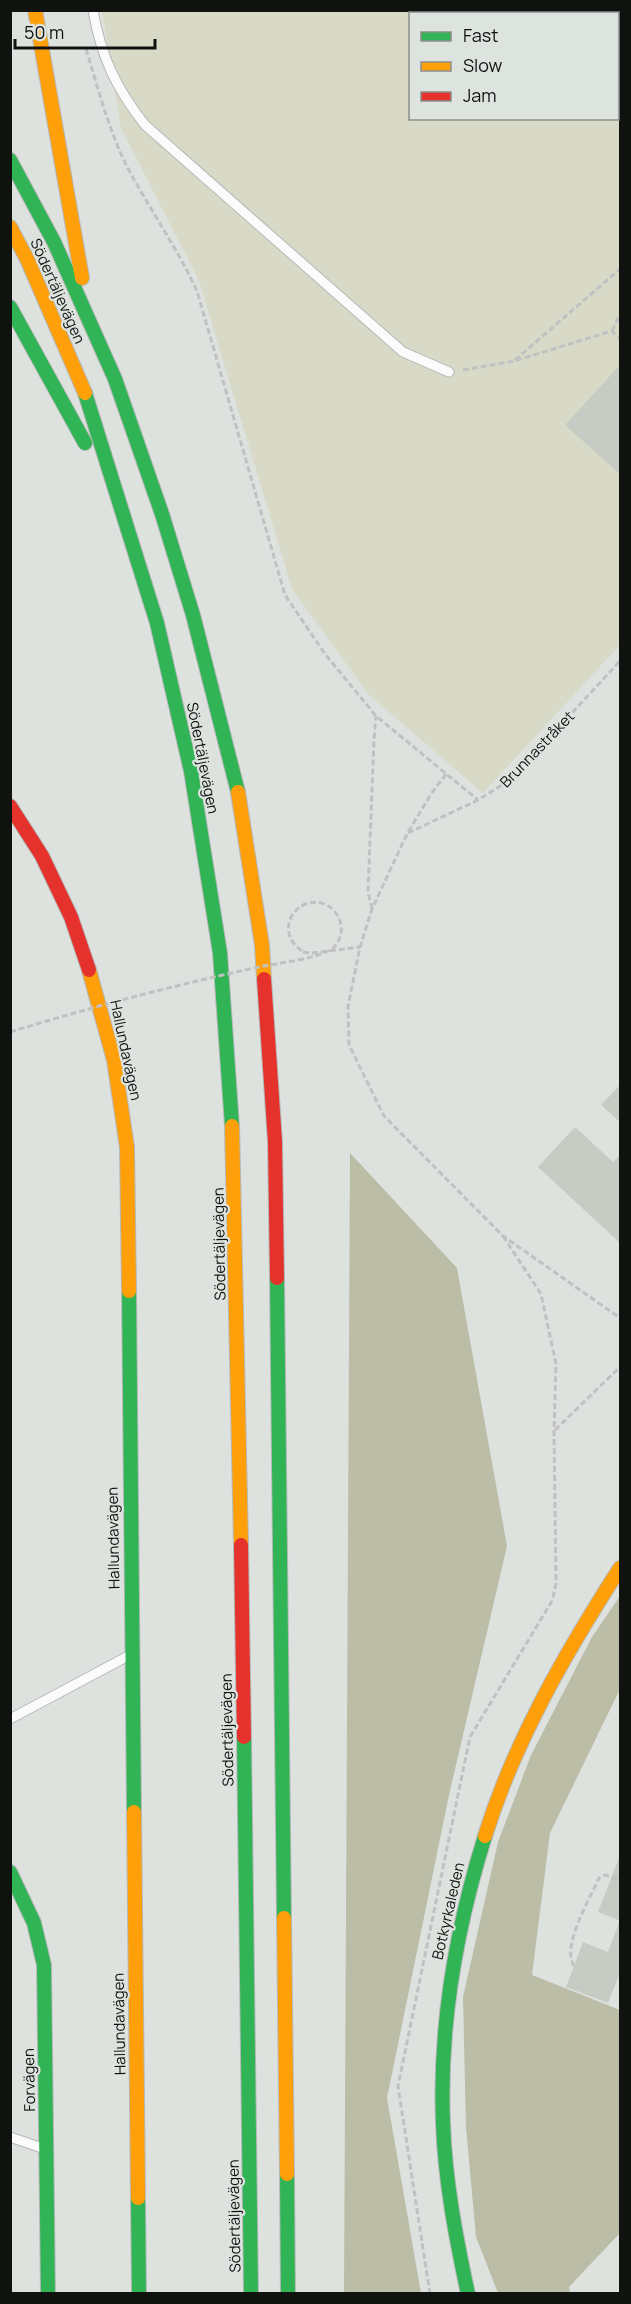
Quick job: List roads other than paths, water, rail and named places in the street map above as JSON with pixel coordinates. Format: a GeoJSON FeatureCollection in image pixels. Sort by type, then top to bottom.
{"type":"FeatureCollection","features":[{"type":"Feature","properties":{"kind":"main road"},"geometry":{"type":"LineString","coordinates":[[36,10],[88,318]]}},
{"type":"Feature","properties":{"kind":"main road"},"geometry":{"type":"LineString","coordinates":[[10,160],[54,242],[88,318]]}},
{"type":"Feature","properties":{"kind":"main road","name":"Södertäljevägen"},"geometry":{"type":"LineString","coordinates":[[10,227],[27,259],[83,388],[157,623],[191,771],[220,953],[233,1143],[240,1471],[251,2294]]}},
{"type":"Feature","properties":{"kind":"main road"},"geometry":{"type":"LineString","coordinates":[[10,307],[74,421],[128,525]]}},
{"type":"Feature","properties":{"kind":"main road","name":"Södertäljevägen"},"geometry":{"type":"LineString","coordinates":[[88,318],[127,413],[162,514],[193,615],[237,786],[262,945],[275,1142],[288,2294]]}},
{"type":"Feature","properties":{"kind":"main road","name":"Hallundavägen"},"geometry":{"type":"LineString","coordinates":[[10,806],[42,856],[71,917],[94,984],[114,1060],[127,1147],[139,2294]]}},
{"type":"Feature","properties":{"kind":"main road","name":"Botkyrkaleden"},"geometry":{"type":"LineString","coordinates":[[468,2294],[454,2226],[442,2102],[447,2000],[459,1931],[482,1840],[516,1749],[563,1656],[621,1568]]}},
{"type":"Feature","properties":{"kind":"main road","name":"Forvägen"},"geometry":{"type":"LineString","coordinates":[[10,1872],[34,1923],[44,1965],[48,2294]]}},
{"type":"Feature","properties":{"kind":"lane"},"geometry":{"type":"LineString","coordinates":[[93,10],[97,35],[109,70],[125,100],[145,125],[403,352],[449,372]]}},
{"type":"Feature","properties":{"kind":"lane"},"geometry":{"type":"LineString","coordinates":[[10,1719],[131,1654]]}},
{"type":"Feature","properties":{"kind":"lane"},"geometry":{"type":"LineString","coordinates":[[10,2137],[47,2150]]}}]}
